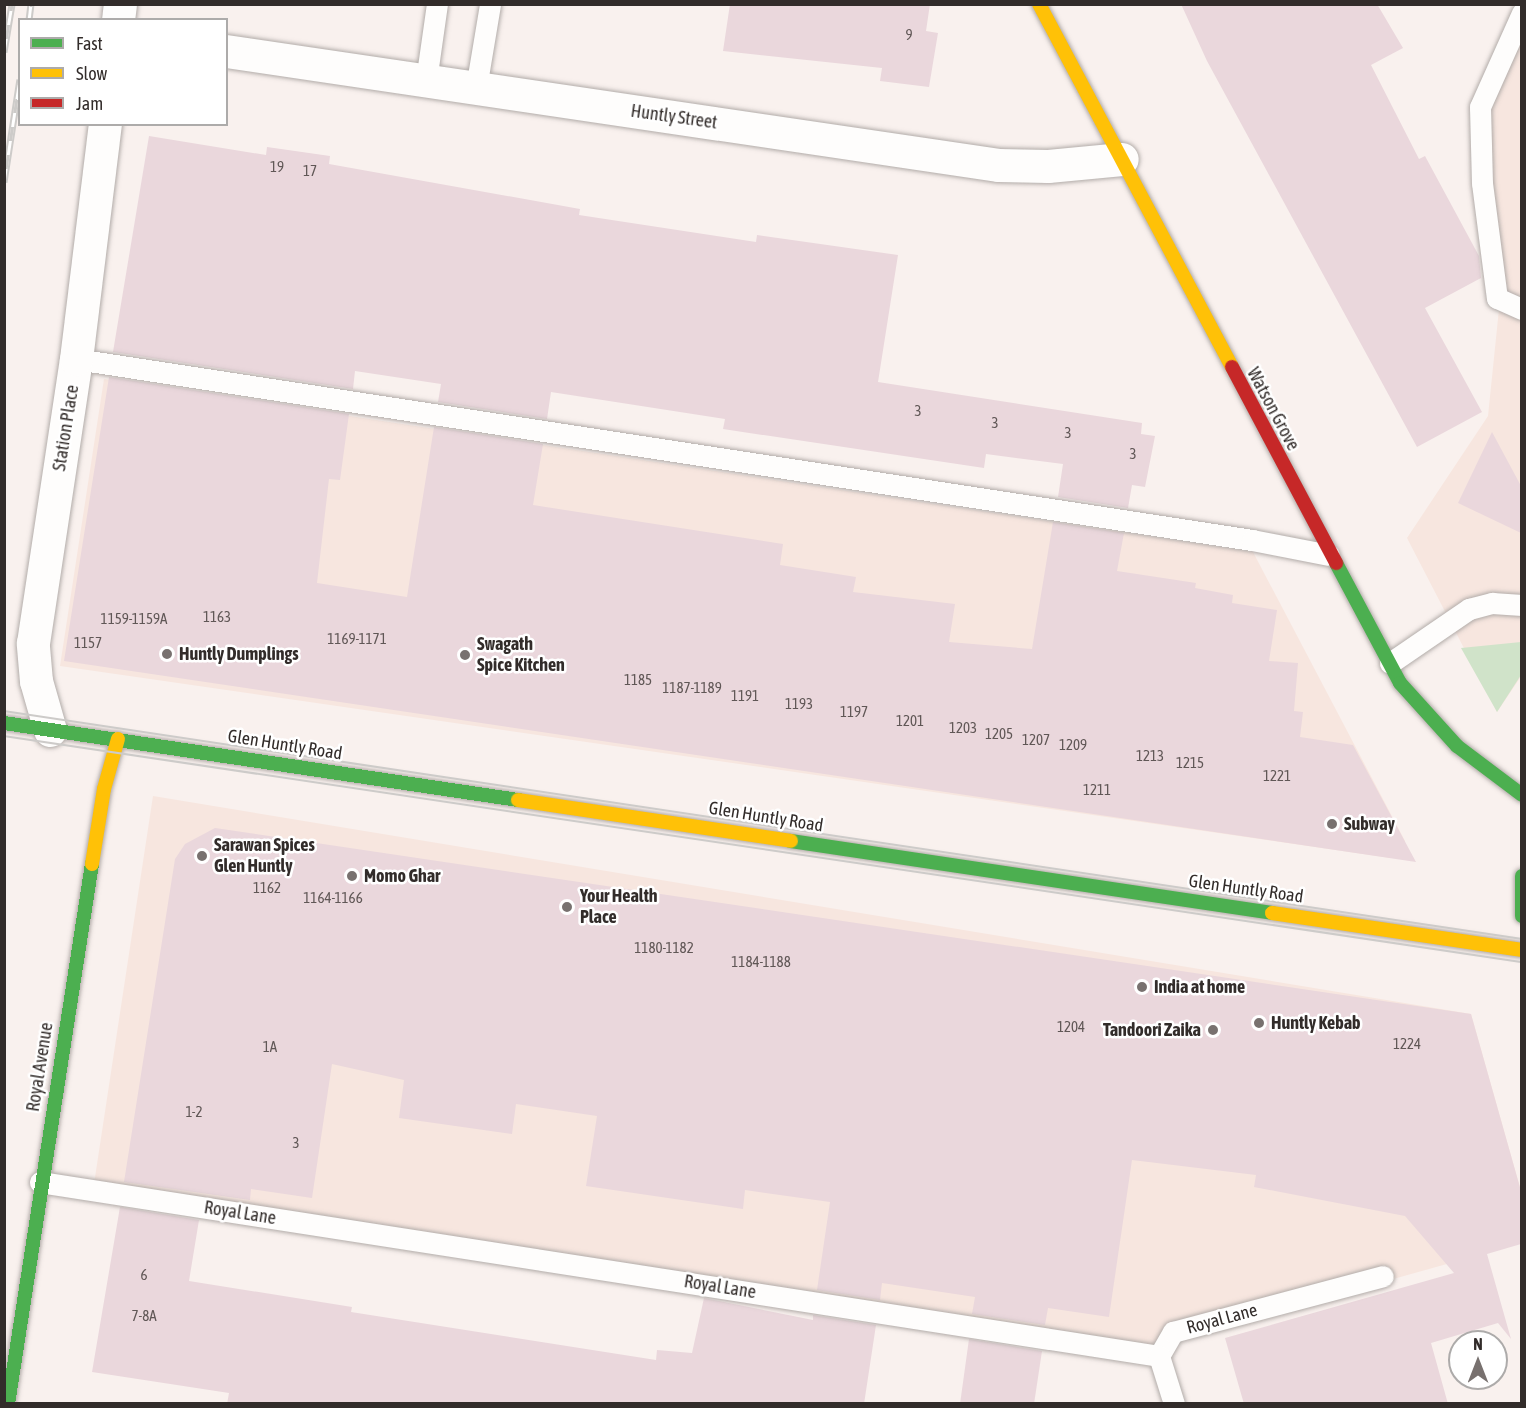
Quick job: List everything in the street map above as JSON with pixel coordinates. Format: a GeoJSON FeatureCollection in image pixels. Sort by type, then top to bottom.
{"type":"FeatureCollection","features":[{"type":"Feature","properties":{"kind":"street","name":"Watson Grove"},"geometry":{"type":"LineString","coordinates":[[1039,4],[1329,555],[1390,663],[1432,721],[1464,752],[1521,795]]}},
{"type":"Feature","properties":{"kind":"street","name":"Huntly Street"},"geometry":{"type":"LineString","coordinates":[[228,51],[998,165],[1048,166],[1122,159]]}},
{"type":"Feature","properties":{"kind":"street","name":"Station Place"},"geometry":{"type":"LineString","coordinates":[[51,730],[36,681],[33,643],[76,360],[105,126]]}},
{"type":"Feature","properties":{"kind":"street","name":"Glen Huntly Road"},"geometry":{"type":"LineString","coordinates":[[4,723],[1521,950]]}},
{"type":"Feature","properties":{"kind":"street","name":"Royal Avenue"},"geometry":{"type":"LineString","coordinates":[[8,1404],[40,1182],[104,789],[118,739]]}},
{"type":"Feature","properties":{"kind":"street"},"geometry":{"type":"LineString","coordinates":[[1521,876],[1521,916]]}},
{"type":"Feature","properties":{"kind":"lane"},"geometry":{"type":"LineString","coordinates":[[426,81],[437,4]]}},
{"type":"Feature","properties":{"kind":"lane"},"geometry":{"type":"LineString","coordinates":[[476,88],[490,4]]}},
{"type":"Feature","properties":{"kind":"lane"},"geometry":{"type":"LineString","coordinates":[[1521,13],[1480,107],[1480,172],[1497,298],[1521,309]]}},
{"type":"Feature","properties":{"kind":"lane"},"geometry":{"type":"LineString","coordinates":[[76,360],[1252,540],[1329,555]]}},
{"type":"Feature","properties":{"kind":"lane"},"geometry":{"type":"LineString","coordinates":[[1390,663],[1469,609],[1492,603],[1521,605]]}},
{"type":"Feature","properties":{"kind":"lane","name":"Royal Lane"},"geometry":{"type":"LineString","coordinates":[[40,1182],[1159,1356],[1173,1332],[1383,1276]]}},
{"type":"Feature","properties":{"kind":"lane"},"geometry":{"type":"LineString","coordinates":[[1159,1356],[1174,1404]]}},
{"type":"Feature","properties":{"kind":"shaded area"},"geometry":{"type":"Polygon","coordinates":[[[1521,31],[1522,675],[1497,712],[1407,538],[1488,416],[1499,309],[1480,107],[1521,31]]]}},
{"type":"Feature","properties":{"kind":"shaded area"},"geometry":{"type":"Polygon","coordinates":[[[104,379],[1253,552],[1405,841],[1391,858],[60,666],[104,379]]]}},
{"type":"Feature","properties":{"kind":"shaded area"},"geometry":{"type":"Polygon","coordinates":[[[153,796],[1471,1014],[1521,1191],[1522,1243],[1150,1347],[94,1184],[153,796]]]}},
{"type":"Feature","properties":{"kind":"green space"},"geometry":{"type":"Polygon","coordinates":[[[1521,642],[1521,675],[1497,712],[1461,648],[1521,642]]]}},
{"type":"Feature","properties":{"kind":"building"},"geometry":{"type":"Polygon","coordinates":[[[730,4],[930,4],[926,31],[938,33],[929,87],[880,81],[882,68],[723,51],[730,4]]]}},
{"type":"Feature","properties":{"kind":"building"},"geometry":{"type":"Polygon","coordinates":[[[1181,4],[1377,4],[1403,48],[1371,65],[1419,159],[1425,156],[1479,256],[1481,278],[1425,308],[1482,412],[1417,447],[1207,61],[1181,4]]]}},
{"type":"Feature","properties":{"kind":"building"},"geometry":{"type":"Polygon","coordinates":[[[149,136],[266,155],[267,147],[330,156],[329,164],[580,209],[579,215],[756,242],[757,235],[898,255],[878,382],[1142,423],[1141,434],[1155,436],[1145,487],[1132,485],[1128,508],[1058,497],[1063,464],[986,454],[984,468],[723,429],[725,419],[551,392],[547,419],[438,402],[441,384],[355,371],[353,389],[113,352],[149,136]]]}},
{"type":"Feature","properties":{"kind":"building"},"geometry":{"type":"Polygon","coordinates":[[[109,377],[349,414],[340,480],[329,479],[317,583],[407,597],[434,427],[543,444],[533,505],[783,544],[780,565],[856,577],[853,592],[955,604],[949,642],[1032,649],[1053,522],[1124,533],[1117,571],[1196,583],[1195,588],[1233,595],[1232,603],[1277,610],[1269,661],[1298,663],[1294,711],[1303,712],[1300,737],[1353,745],[1416,862],[64,661],[109,377]]]}},
{"type":"Feature","properties":{"kind":"building"},"geometry":{"type":"Polygon","coordinates":[[[1492,432],[1521,486],[1521,533],[1458,503],[1492,432]]]}},
{"type":"Feature","properties":{"kind":"building"},"geometry":{"type":"Polygon","coordinates":[[[215,828],[1471,1014],[1521,1191],[1521,1244],[1487,1254],[1511,1339],[1508,1330],[1504,1330],[1498,1323],[1475,1330],[1448,1330],[1448,1338],[1431,1343],[1448,1404],[1244,1404],[1225,1338],[1454,1273],[1405,1216],[1254,1187],[1256,1175],[1132,1160],[1109,1317],[1048,1308],[1045,1325],[972,1314],[975,1297],[882,1283],[880,1300],[817,1290],[830,1202],[745,1190],[743,1209],[586,1186],[597,1116],[516,1104],[512,1134],[399,1118],[404,1080],[332,1064],[312,1198],[251,1189],[250,1200],[124,1182],[175,859],[185,844],[215,828]]]}},
{"type":"Feature","properties":{"kind":"building"},"geometry":{"type":"Polygon","coordinates":[[[120,1207],[199,1220],[189,1281],[352,1307],[351,1312],[656,1360],[657,1350],[692,1353],[704,1298],[813,1320],[813,1315],[876,1325],[864,1404],[227,1404],[229,1393],[92,1372],[120,1207]]]}},
{"type":"Feature","properties":{"kind":"building"},"geometry":{"type":"Polygon","coordinates":[[[969,1339],[1042,1351],[1034,1404],[960,1404],[969,1339]]]}},
{"type":"Feature","properties":{"kind":"tram line"},"geometry":{"type":"LineString","coordinates":[[4,711],[1522,939]]}},
{"type":"Feature","properties":{"kind":"tram line"},"geometry":{"type":"LineString","coordinates":[[4,736],[1522,962]]}},
{"type":"Feature","properties":{"kind":"railway"},"geometry":{"type":"LineString","coordinates":[[4,52],[12,4]]}},
{"type":"Feature","properties":{"kind":"railway"},"geometry":{"type":"LineString","coordinates":[[29,18],[31,4]]}},
{"type":"Feature","properties":{"kind":"railway"},"geometry":{"type":"LineString","coordinates":[[4,182],[18,92]]}},
{"type":"Feature","properties":{"kind":"traffic: fast"},"geometry":{"type":"LineString","coordinates":[[1336,563],[1400,683],[1457,746],[1522,795]]}},
{"type":"Feature","properties":{"kind":"traffic: fast"},"geometry":{"type":"LineString","coordinates":[[4,723],[518,800]]}},
{"type":"Feature","properties":{"kind":"traffic: fast"},"geometry":{"type":"LineString","coordinates":[[791,841],[1272,913]]}},
{"type":"Feature","properties":{"kind":"traffic: fast"},"geometry":{"type":"LineString","coordinates":[[8,1404],[92,864]]}},
{"type":"Feature","properties":{"kind":"traffic: fast"},"geometry":{"type":"LineString","coordinates":[[1522,876],[1522,916]]}},
{"type":"Feature","properties":{"kind":"traffic: slow"},"geometry":{"type":"LineString","coordinates":[[1039,4],[1232,367]]}},
{"type":"Feature","properties":{"kind":"traffic: slow"},"geometry":{"type":"LineString","coordinates":[[92,864],[104,789],[118,739]]}},
{"type":"Feature","properties":{"kind":"traffic: slow"},"geometry":{"type":"LineString","coordinates":[[518,800],[791,841]]}},
{"type":"Feature","properties":{"kind":"traffic: slow"},"geometry":{"type":"LineString","coordinates":[[1272,913],[1522,950]]}},
{"type":"Feature","properties":{"kind":"traffic: jam"},"geometry":{"type":"LineString","coordinates":[[1232,367],[1336,563]]}},
{"type":"Feature","properties":{"kind":"place","name":"Huntly Dumplings"},"geometry":{"type":"Point","coordinates":[167,654]}},
{"type":"Feature","properties":{"kind":"place","name":"Swagath Spice Kitchen"},"geometry":{"type":"Point","coordinates":[465,655]}},
{"type":"Feature","properties":{"kind":"place","name":"Subway"},"geometry":{"type":"Point","coordinates":[1332,824]}},
{"type":"Feature","properties":{"kind":"place","name":"Sarawan Spices Glen Huntly"},"geometry":{"type":"Point","coordinates":[202,856]}},
{"type":"Feature","properties":{"kind":"place","name":"Momo Ghar"},"geometry":{"type":"Point","coordinates":[352,876]}},
{"type":"Feature","properties":{"kind":"place","name":"Your Health Place"},"geometry":{"type":"Point","coordinates":[567,907]}},
{"type":"Feature","properties":{"kind":"place","name":"India at home"},"geometry":{"type":"Point","coordinates":[1142,987]}},
{"type":"Feature","properties":{"kind":"place","name":"Huntly Kebab"},"geometry":{"type":"Point","coordinates":[1259,1023]}},
{"type":"Feature","properties":{"kind":"place","name":"Tandoori Zaika"},"geometry":{"type":"Point","coordinates":[1213,1030]}}]}
